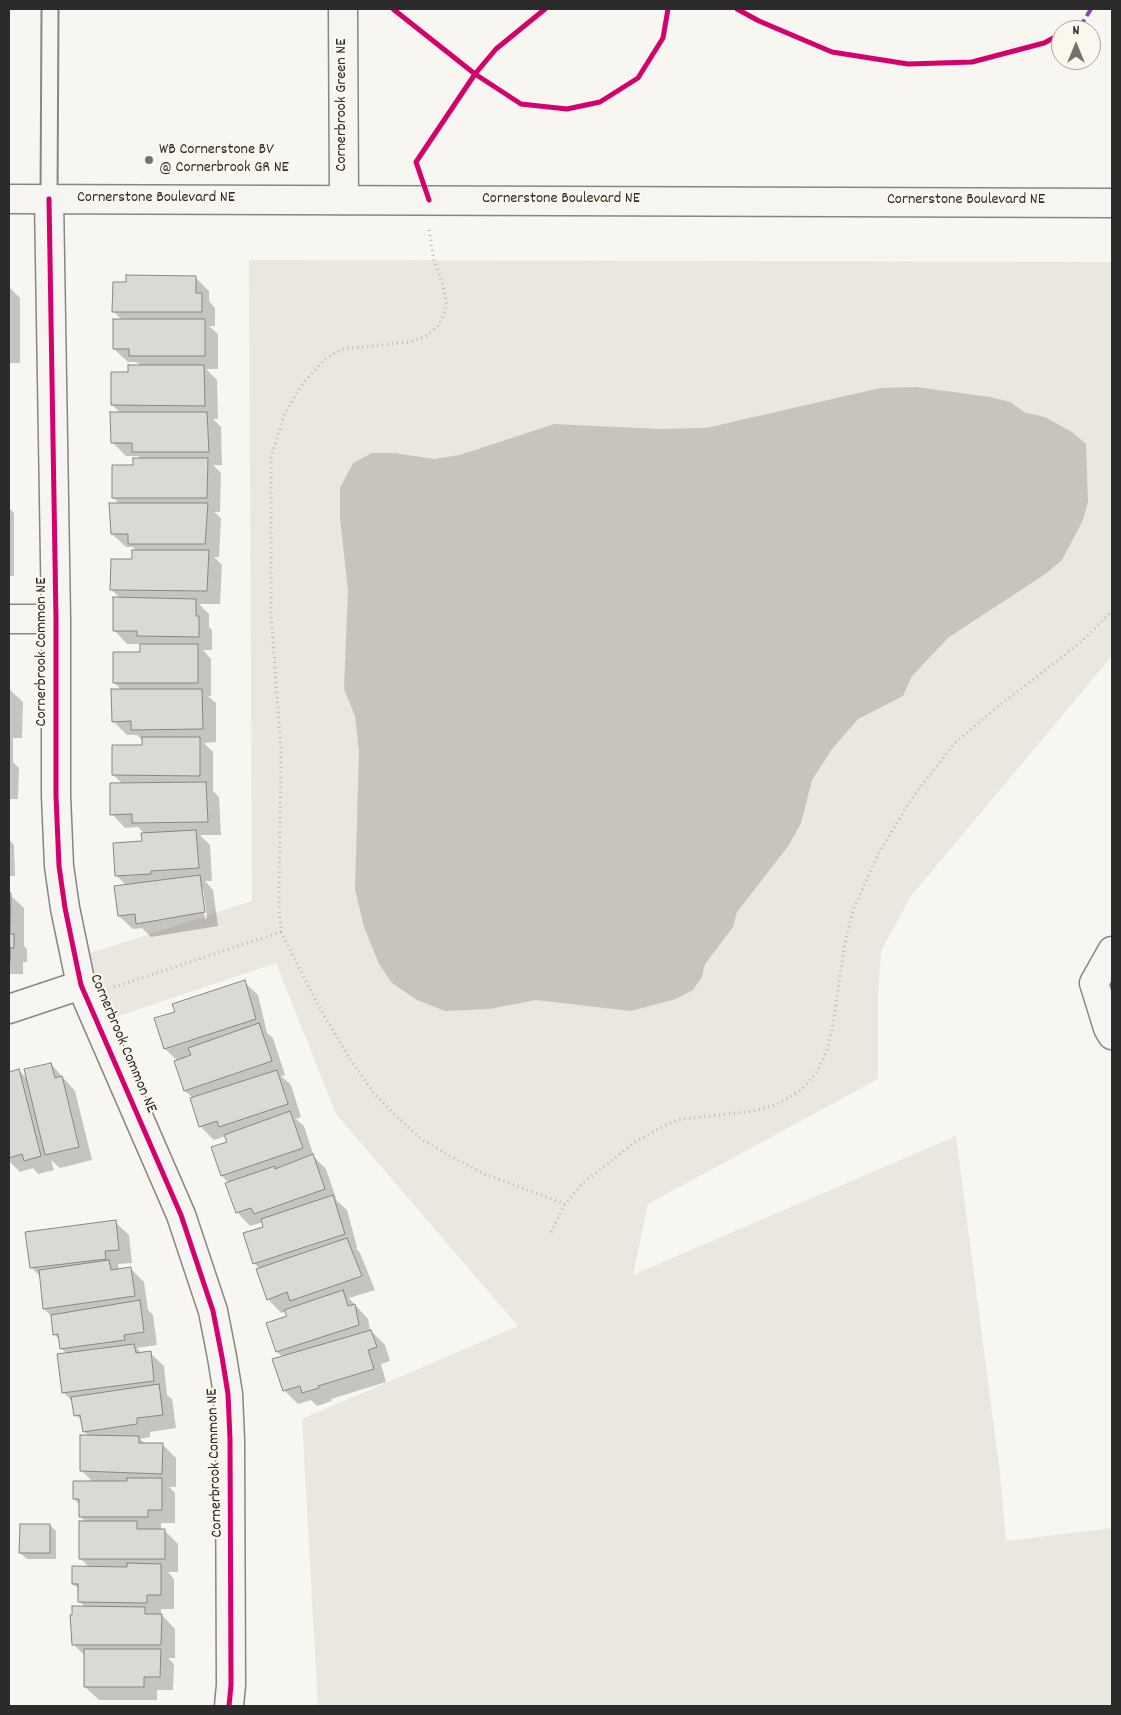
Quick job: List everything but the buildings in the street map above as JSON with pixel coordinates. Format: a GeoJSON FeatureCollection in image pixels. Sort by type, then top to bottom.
{"type":"FeatureCollection","features":[{"type":"Feature","properties":{"kind":"street","name":"Cornerbrook Green NE"},"geometry":{"type":"LineString","coordinates":[[343,9],[344,200]]}},
{"type":"Feature","properties":{"kind":"street","name":"Cornerstone Boulevard NE"},"geometry":{"type":"LineString","coordinates":[[9,199],[1112,203]]}},
{"type":"Feature","properties":{"kind":"street","name":"Cornerbrook Common NE"},"geometry":{"type":"LineString","coordinates":[[50,199],[57,834],[65,908],[84,990],[181,1215],[213,1311],[228,1394],[230,1439],[231,1685],[229,1706]]}},
{"type":"Feature","properties":{"kind":"street"},"geometry":{"type":"LineString","coordinates":[[9,618],[56,618]]}},
{"type":"Feature","properties":{"kind":"street"},"geometry":{"type":"LineString","coordinates":[[1112,951],[1094,983],[1112,1035]]}},
{"type":"Feature","properties":{"kind":"street"},"geometry":{"type":"LineString","coordinates":[[9,1009],[84,990]]}},
{"type":"Feature","properties":{"kind":"lane"},"geometry":{"type":"LineString","coordinates":[[50,9],[50,199]]}},
{"type":"Feature","properties":{"kind":"path"},"geometry":{"type":"LineString","coordinates":[[429,200],[430,244],[443,285],[447,305],[440,325],[426,336],[410,342],[342,349],[325,359],[303,383],[284,415],[271,458],[271,612],[281,751],[279,904],[281,932],[318,1004],[348,1056],[373,1092],[396,1116],[424,1141],[452,1157],[485,1174],[565,1204]]}},
{"type":"Feature","properties":{"kind":"path"},"geometry":{"type":"LineString","coordinates":[[551,1232],[565,1204],[583,1183],[635,1142],[677,1120],[753,1111],[776,1105],[802,1090],[817,1072],[827,1050],[833,1025],[844,948],[853,910],[878,854],[912,798],[954,744],[986,716],[1081,642],[1112,611]]}},
{"type":"Feature","properties":{"kind":"path"},"geometry":{"type":"LineString","coordinates":[[84,990],[281,932]]}},
{"type":"Feature","properties":{"kind":"shaded area"},"geometry":{"type":"Polygon","coordinates":[[[249,260],[1112,262],[1112,656],[911,896],[881,951],[878,994],[878,1079],[648,1204],[633,1275],[956,1136],[1000,1474],[1006,1541],[1112,1528],[1112,1706],[318,1706],[302,1419],[518,1326],[336,1114],[276,963],[98,1023],[75,958],[252,901],[249,260]]]}},
{"type":"Feature","properties":{"kind":"shaded area"},"geometry":{"type":"Polygon","coordinates":[[[916,387],[990,397],[1010,402],[1026,413],[1045,417],[1072,432],[1086,444],[1088,502],[1083,520],[1062,560],[1044,575],[949,637],[912,676],[903,696],[858,719],[832,749],[812,780],[801,823],[789,845],[737,912],[733,927],[705,964],[702,977],[693,990],[676,999],[631,1011],[536,1000],[489,1009],[445,1011],[417,1000],[392,983],[379,964],[364,927],[355,889],[359,752],[355,716],[344,689],[348,590],[340,518],[340,488],[353,463],[372,453],[395,453],[434,459],[460,455],[554,424],[659,429],[706,428],[880,388],[916,387]]]}},
{"type":"Feature","properties":{"kind":"marked path"},"geometry":{"type":"LineString","coordinates":[[1084,20],[1091,9]]}},
{"type":"Feature","properties":{"kind":"cycle path"},"geometry":{"type":"LineString","coordinates":[[393,9],[475,74],[521,104],[567,109],[600,102],[638,78],[663,38],[668,9]]}},
{"type":"Feature","properties":{"kind":"cycle path"},"geometry":{"type":"LineString","coordinates":[[429,200],[416,162],[475,74],[496,49],[545,9]]}},
{"type":"Feature","properties":{"kind":"cycle path"},"geometry":{"type":"LineString","coordinates":[[737,9],[759,21],[832,52],[908,64],[972,62],[1044,43],[1051,39]]}},
{"type":"Feature","properties":{"kind":"cycle path"},"geometry":{"type":"LineString","coordinates":[[49,199],[56,619],[56,796],[59,866],[65,908],[81,985],[181,1215],[213,1311],[228,1394],[230,1439],[231,1685],[229,1706]]}},
{"type":"Feature","properties":{"kind":"place","name":"WB Cornerstone BV @ Cornerbrook GR NE"},"geometry":{"type":"Point","coordinates":[149,160]}}]}
